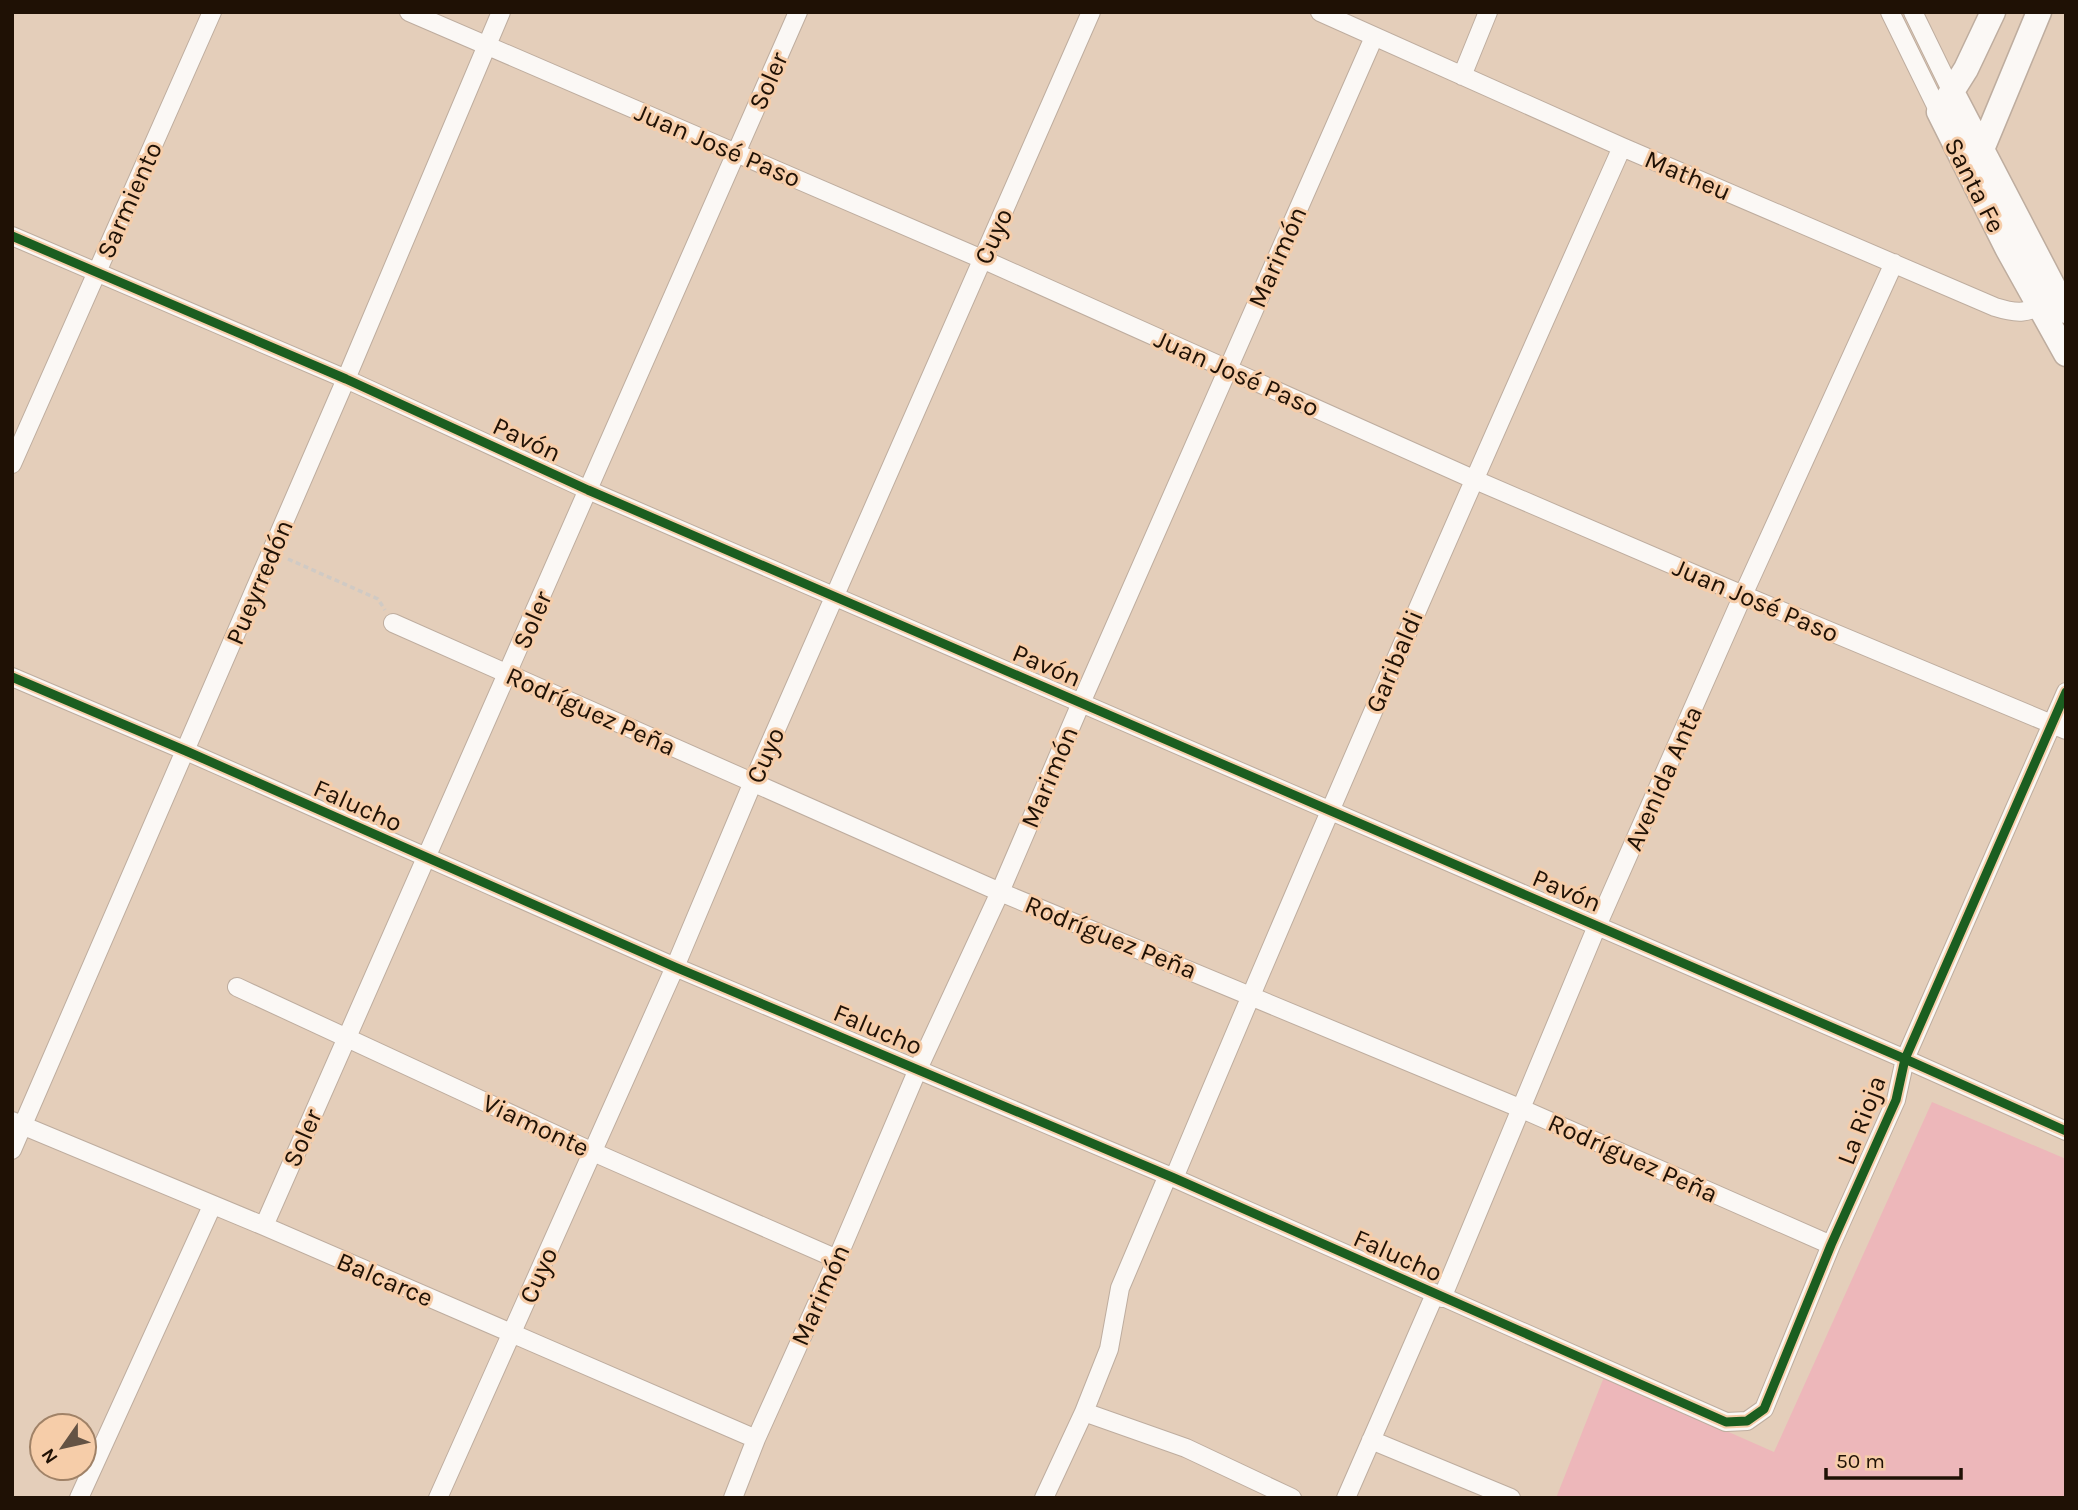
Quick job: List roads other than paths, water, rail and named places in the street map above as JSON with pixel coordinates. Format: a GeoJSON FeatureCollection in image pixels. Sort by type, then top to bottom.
{"type":"FeatureCollection","features":[{"type":"Feature","properties":{"kind":"main road"},"geometry":{"type":"LineString","coordinates":[[1946,102],[1966,69],[1993,12]]}},
{"type":"Feature","properties":{"kind":"main road"},"geometry":{"type":"LineString","coordinates":[[1971,176],[2039,12]]}},
{"type":"Feature","properties":{"kind":"main road","name":"Santa Fe"},"geometry":{"type":"LineString","coordinates":[[1946,102],[1982,149],[2054,304],[2066,354]]}},
{"type":"Feature","properties":{"kind":"main road","name":"Santa Fe"},"geometry":{"type":"LineString","coordinates":[[1946,102],[1971,176],[2054,304]]}},
{"type":"Feature","properties":{"kind":"street","name":"Sarmiento"},"geometry":{"type":"LineString","coordinates":[[12,464],[212,12]]}},
{"type":"Feature","properties":{"kind":"street","name":"Juan José Paso"},"geometry":{"type":"LineString","coordinates":[[409,12],[982,259],[1473,479],[2059,727]]}},
{"type":"Feature","properties":{"kind":"street","name":"Pueyrredón"},"geometry":{"type":"LineString","coordinates":[[12,1150],[18,1124],[186,751],[501,12]]}},
{"type":"Feature","properties":{"kind":"street","name":"Soler"},"geometry":{"type":"LineString","coordinates":[[264,1226],[798,12]]}},
{"type":"Feature","properties":{"kind":"street","name":"Cuyo"},"geometry":{"type":"LineString","coordinates":[[438,1498],[675,967],[753,782],[1091,12]]}},
{"type":"Feature","properties":{"kind":"street","name":"Matheu"},"geometry":{"type":"LineString","coordinates":[[1320,12],[1622,147],[1995,307],[2013,313],[2054,304]]}},
{"type":"Feature","properties":{"kind":"street"},"geometry":{"type":"LineString","coordinates":[[1462,76],[1488,12]]}},
{"type":"Feature","properties":{"kind":"street","name":"Santa Fe"},"geometry":{"type":"LineString","coordinates":[[1890,12],[1946,102]]}},
{"type":"Feature","properties":{"kind":"street","name":"Santa Fe"},"geometry":{"type":"LineString","coordinates":[[1913,12],[1946,102]]}},
{"type":"Feature","properties":{"kind":"street","name":"Marimón"},"geometry":{"type":"LineString","coordinates":[[733,1498],[756,1439],[918,1069],[1000,892],[1374,37]]}},
{"type":"Feature","properties":{"kind":"street","name":"Garibaldi"},"geometry":{"type":"LineString","coordinates":[[1044,1498],[1084,1412],[1109,1349],[1120,1287],[1171,1176],[1473,479],[1622,147]]}},
{"type":"Feature","properties":{"kind":"street","name":"Pavón"},"geometry":{"type":"LineString","coordinates":[[12,236],[346,379],[588,490],[2066,1131]]}},
{"type":"Feature","properties":{"kind":"street","name":"Avenida Anta"},"geometry":{"type":"LineString","coordinates":[[1346,1498],[1522,1110],[1597,926],[1894,263]]}},
{"type":"Feature","properties":{"kind":"street","name":"Rodríguez Peña"},"geometry":{"type":"LineString","coordinates":[[393,623],[1000,892],[1522,1110],[1831,1245]]}},
{"type":"Feature","properties":{"kind":"street","name":"Falucho"},"geometry":{"type":"LineString","coordinates":[[12,677],[675,967],[1171,1176],[1726,1422]]}},
{"type":"Feature","properties":{"kind":"street","name":"La Rioja"},"geometry":{"type":"LineString","coordinates":[[1726,1422],[1747,1421],[1764,1409],[1831,1245],[1896,1100],[1905,1059],[2059,727],[2066,692]]}},
{"type":"Feature","properties":{"kind":"street","name":"Viamonte"},"geometry":{"type":"LineString","coordinates":[[237,988],[593,1152],[837,1259]]}},
{"type":"Feature","properties":{"kind":"street","name":"Balcarce"},"geometry":{"type":"LineString","coordinates":[[18,1124],[264,1226],[756,1439]]}},
{"type":"Feature","properties":{"kind":"street"},"geometry":{"type":"LineString","coordinates":[[79,1498],[212,1206]]}},
{"type":"Feature","properties":{"kind":"street"},"geometry":{"type":"LineString","coordinates":[[1084,1412],[1186,1448],[1292,1498]]}},
{"type":"Feature","properties":{"kind":"street"},"geometry":{"type":"LineString","coordinates":[[1371,1440],[1511,1498]]}}]}
